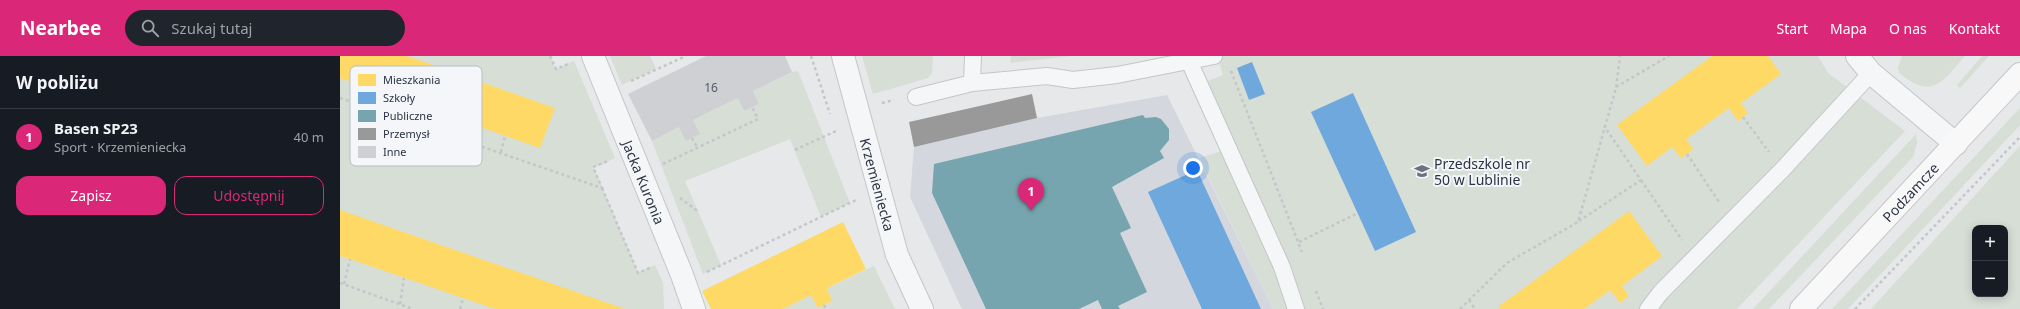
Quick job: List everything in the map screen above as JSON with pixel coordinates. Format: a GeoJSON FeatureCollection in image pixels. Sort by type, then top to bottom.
{"type":"FeatureCollection","features":[{"type":"Feature","properties":{"kind":"main road","name":"Podzamcze"},"geometry":{"type":"LineString","coordinates":[[1800,309],[2020,74]]}},
{"type":"Feature","properties":{"kind":"street","name":"Krzemieniecka"},"geometry":{"type":"LineString","coordinates":[[843,56],[897,255],[922,309]]}},
{"type":"Feature","properties":{"kind":"street"},"geometry":{"type":"LineString","coordinates":[[1857,56],[1871,73],[1956,144]]}},
{"type":"Feature","properties":{"kind":"street","name":"Jacka Kuronia"},"geometry":{"type":"LineString","coordinates":[[584,59],[694,309]]}},
{"type":"Feature","properties":{"kind":"lane"},"geometry":{"type":"LineString","coordinates":[[972,82],[973,56]]}},
{"type":"Feature","properties":{"kind":"lane"},"geometry":{"type":"LineString","coordinates":[[916,97],[972,82],[1047,76],[1073,80],[1117,75],[1214,56]]}},
{"type":"Feature","properties":{"kind":"lane"},"geometry":{"type":"LineString","coordinates":[[1189,60],[1282,267],[1296,309]]}},
{"type":"Feature","properties":{"kind":"lane"},"geometry":{"type":"LineString","coordinates":[[1648,309],[1661,292],[1782,170],[1871,73]]}},
{"type":"Feature","properties":{"kind":"path"},"geometry":{"type":"LineString","coordinates":[[550,56],[556,69],[584,59]]}},
{"type":"Feature","properties":{"kind":"path"},"geometry":{"type":"LineString","coordinates":[[629,82],[686,56]]}},
{"type":"Feature","properties":{"kind":"path"},"geometry":{"type":"LineString","coordinates":[[1578,222],[1616,88],[1620,56]]}},
{"type":"Feature","properties":{"kind":"path"},"geometry":{"type":"LineString","coordinates":[[1616,88],[1669,56]]}},
{"type":"Feature","properties":{"kind":"path"},"geometry":{"type":"LineString","coordinates":[[1230,70],[1303,255]]}},
{"type":"Feature","properties":{"kind":"path"},"geometry":{"type":"LineString","coordinates":[[340,98],[350,101]]}},
{"type":"Feature","properties":{"kind":"path"},"geometry":{"type":"LineString","coordinates":[[661,164],[758,119],[752,107]]}},
{"type":"Feature","properties":{"kind":"path"},"geometry":{"type":"LineString","coordinates":[[1743,117],[1782,170]]}},
{"type":"Feature","properties":{"kind":"path"},"geometry":{"type":"LineString","coordinates":[[1604,126],[1695,258]]}},
{"type":"Feature","properties":{"kind":"path"},"geometry":{"type":"LineString","coordinates":[[795,150],[836,131]]}},
{"type":"Feature","properties":{"kind":"path"},"geometry":{"type":"LineString","coordinates":[[501,152],[505,136]]}},
{"type":"Feature","properties":{"kind":"path"},"geometry":{"type":"LineString","coordinates":[[1855,309],[2020,137]]}},
{"type":"Feature","properties":{"kind":"path"},"geometry":{"type":"LineString","coordinates":[[692,138],[697,147]]}},
{"type":"Feature","properties":{"kind":"path"},"geometry":{"type":"LineString","coordinates":[[482,146],[602,188]]}},
{"type":"Feature","properties":{"kind":"path"},"geometry":{"type":"LineString","coordinates":[[1687,154],[1731,220]]}},
{"type":"Feature","properties":{"kind":"path"},"geometry":{"type":"LineString","coordinates":[[615,158],[593,167],[638,273],[655,265]]}},
{"type":"Feature","properties":{"kind":"path"},"geometry":{"type":"LineString","coordinates":[[1460,309],[1508,263],[1578,222],[1640,180]]}},
{"type":"Feature","properties":{"kind":"path"},"geometry":{"type":"LineString","coordinates":[[703,274],[858,200]]}},
{"type":"Feature","properties":{"kind":"path"},"geometry":{"type":"LineString","coordinates":[[1298,242],[1358,214]]}},
{"type":"Feature","properties":{"kind":"path"},"geometry":{"type":"LineString","coordinates":[[344,284],[350,259]]}},
{"type":"Feature","properties":{"kind":"path"},"geometry":{"type":"LineString","coordinates":[[400,304],[404,278]]}},
{"type":"Feature","properties":{"kind":"path"},"geometry":{"type":"LineString","coordinates":[[340,283],[413,309]]}},
{"type":"Feature","properties":{"kind":"path"},"geometry":{"type":"LineString","coordinates":[[1315,289],[1323,309]]}},
{"type":"Feature","properties":{"kind":"path"},"geometry":{"type":"LineString","coordinates":[[460,309],[463,298]]}},
{"type":"Feature","properties":{"kind":"path"},"geometry":{"type":"LineString","coordinates":[[1469,300],[1474,309]]}},
{"type":"Feature","properties":{"kind":"path"},"geometry":{"type":"LineString","coordinates":[[824,305],[826,309]]}},
{"type":"Feature","properties":{"kind":"shaded area"},"geometry":{"type":"Polygon","coordinates":[[[340,56],[550,56],[556,69],[574,61],[615,158],[594,168],[638,272],[655,265],[663,283],[664,309],[340,309],[340,56]]]}},
{"type":"Feature","properties":{"kind":"shaded area"},"geometry":{"type":"Polygon","coordinates":[[[610,56],[650,56],[656,69],[622,85],[610,56]]]}},
{"type":"Feature","properties":{"kind":"shaded area"},"geometry":{"type":"Polygon","coordinates":[[[862,56],[933,56],[932,73],[928,78],[873,94],[862,56]]]}},
{"type":"Feature","properties":{"kind":"shaded area"},"geometry":{"type":"Polygon","coordinates":[[[1011,56],[1070,56],[1010,63],[1011,56]]]}},
{"type":"Feature","properties":{"kind":"shaded area"},"geometry":{"type":"Polygon","coordinates":[[[1217,56],[1818,56],[1828,73],[1905,131],[1737,309],[1273,309],[1199,158],[1228,149],[1200,84],[1223,75],[1217,56]]]}},
{"type":"Feature","properties":{"kind":"shaded area"},"geometry":{"type":"Polygon","coordinates":[[[1902,56],[1965,56],[1943,80],[1936,85],[1928,87],[1920,86],[1899,73],[1898,68],[1902,56]]]}},
{"type":"Feature","properties":{"kind":"shaded area"},"geometry":{"type":"Polygon","coordinates":[[[1982,56],[1989,56],[1960,88],[1957,85],[1982,56]]]}},
{"type":"Feature","properties":{"kind":"shaded area"},"geometry":{"type":"Polygon","coordinates":[[[798,71],[850,203],[821,217],[790,139],[685,181],[721,265],[703,274],[652,141],[679,127],[686,141],[693,120],[738,98],[744,111],[759,104],[753,91],[792,72],[798,71]]]}},
{"type":"Feature","properties":{"kind":"shaded area"},"geometry":{"type":"Polygon","coordinates":[[[1167,95],[1273,309],[962,309],[910,197],[914,147],[1037,118],[1167,95]]]}},
{"type":"Feature","properties":{"kind":"shaded area"},"geometry":{"type":"Polygon","coordinates":[[[2020,108],[2020,125],[1848,309],[1832,309],[2020,108]]]}},
{"type":"Feature","properties":{"kind":"shaded area"},"geometry":{"type":"Polygon","coordinates":[[[1916,134],[1917,143],[1913,157],[1769,309],[1753,309],[1916,134]]]}},
{"type":"Feature","properties":{"kind":"shaded area"},"geometry":{"type":"Polygon","coordinates":[[[2020,146],[2020,309],[1871,309],[2020,146]]]}},
{"type":"Feature","properties":{"kind":"shaded area"},"geometry":{"type":"Polygon","coordinates":[[[874,266],[895,309],[783,309],[811,295],[818,308],[832,301],[827,288],[874,266]]]}},
{"type":"Feature","properties":{"kind":"building: Mieszkania"},"geometry":{"type":"Polygon","coordinates":[[[340,56],[407,56],[435,66],[350,66],[350,82],[340,78],[340,56]]]}},
{"type":"Feature","properties":{"kind":"building: Mieszkania"},"geometry":{"type":"Polygon","coordinates":[[[1712,56],[1768,56],[1781,74],[1741,103],[1748,113],[1738,121],[1729,108],[1686,139],[1693,149],[1687,154],[1681,158],[1672,147],[1647,166],[1617,125],[1712,56]]]}},
{"type":"Feature","properties":{"kind":"building: Mieszkania"},"geometry":{"type":"Polygon","coordinates":[[[482,82],[555,108],[540,148],[482,128],[482,82]]]}},
{"type":"Feature","properties":{"kind":"building: Mieszkania"},"geometry":{"type":"Polygon","coordinates":[[[340,210],[625,309],[495,309],[340,256],[340,210]]]}},
{"type":"Feature","properties":{"kind":"building: Mieszkania"},"geometry":{"type":"Polygon","coordinates":[[[1629,211],[1662,256],[1622,286],[1629,296],[1620,303],[1610,290],[1584,309],[1500,309],[1498,307],[1629,211]]]}},
{"type":"Feature","properties":{"kind":"building: Mieszkania"},"geometry":{"type":"Polygon","coordinates":[[[843,222],[866,269],[827,288],[832,301],[818,308],[811,295],[783,309],[711,309],[702,291],[843,222]]]}},
{"type":"Feature","properties":{"kind":"building: Szkoły"},"geometry":{"type":"Polygon","coordinates":[[[1252,62],[1265,94],[1249,100],[1237,68],[1252,62]]]}},
{"type":"Feature","properties":{"kind":"building: Szkoły"},"geometry":{"type":"Polygon","coordinates":[[[1353,93],[1416,232],[1375,251],[1311,112],[1353,93]]]}},
{"type":"Feature","properties":{"kind":"building: Szkoły"},"geometry":{"type":"Polygon","coordinates":[[[1197,170],[1261,309],[1202,309],[1148,192],[1197,170]]]}},
{"type":"Feature","properties":{"kind":"building: Publiczne"},"geometry":{"type":"Polygon","coordinates":[[[1143,115],[1145,118],[1156,117],[1161,119],[1169,129],[1169,140],[1160,151],[1164,158],[1112,187],[1131,228],[1120,233],[1147,292],[1118,306],[1120,309],[1102,309],[1098,300],[1079,309],[986,309],[932,193],[934,164],[1143,115]]]}},
{"type":"Feature","properties":{"kind":"building: Przemysł"},"geometry":{"type":"Polygon","coordinates":[[[1032,94],[1037,118],[914,147],[909,122],[1032,94]]]}},
{"type":"Feature","properties":{"kind":"building: Inne"},"geometry":{"type":"Polygon","coordinates":[[[706,56],[785,56],[792,72],[753,91],[759,104],[744,111],[738,98],[693,120],[700,134],[686,141],[679,127],[652,141],[628,94],[706,56]]]}},
{"type":"Feature","properties":{"kind":"place","name":"Przedszkole nr 50 w Lublinie"},"geometry":{"type":"Point","coordinates":[1422,171]}},
{"type":"Feature","properties":{"kind":"place","name":"Basen SP23"},"geometry":{"type":"Point","coordinates":[1031,211]}}]}
